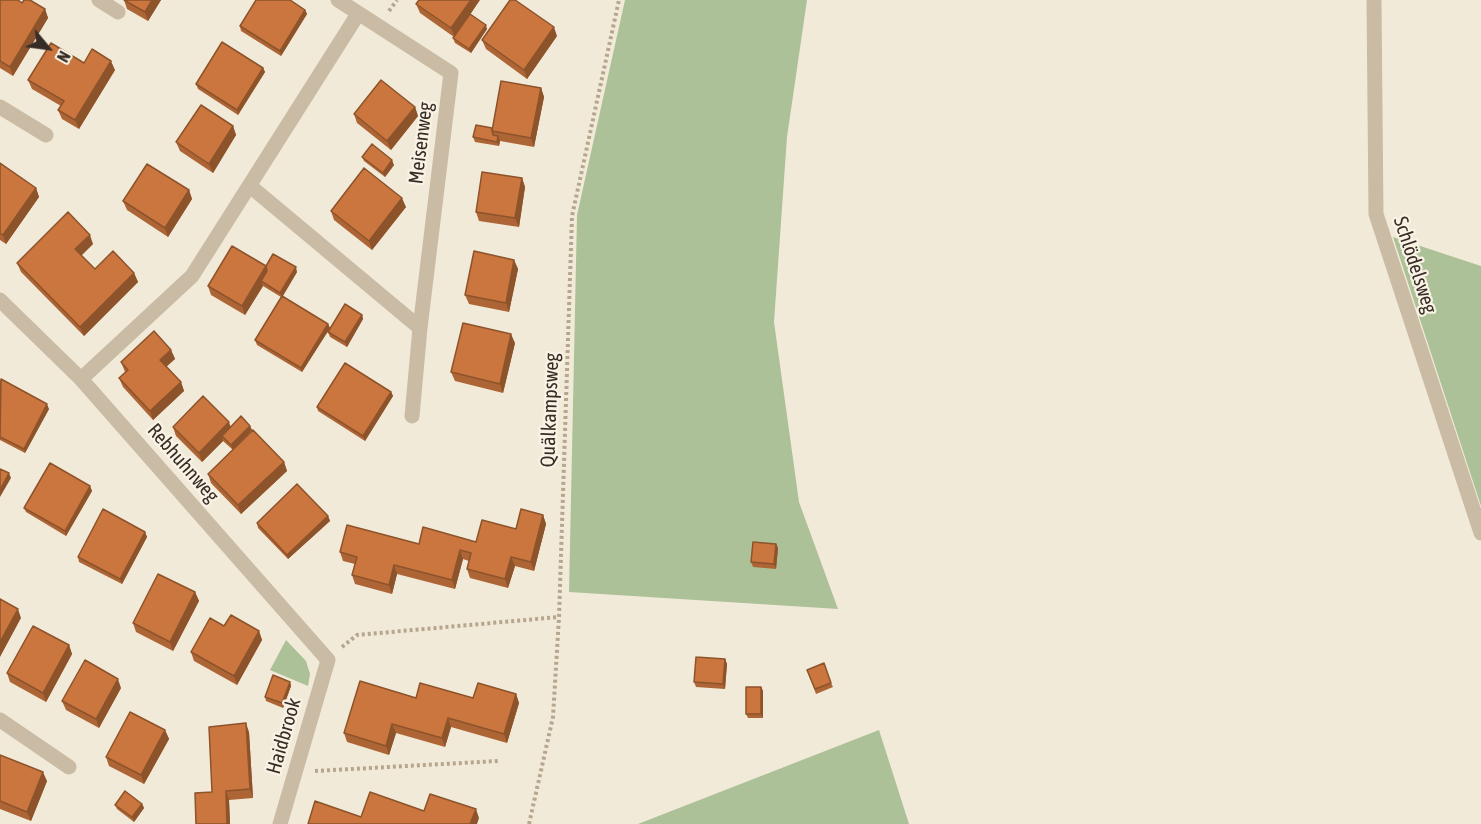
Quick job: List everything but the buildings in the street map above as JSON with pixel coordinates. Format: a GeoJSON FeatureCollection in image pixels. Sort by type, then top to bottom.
{"type":"FeatureCollection","features":[{"type":"Feature","properties":{"kind":"street"},"geometry":{"type":"LineString","coordinates":[[99,0],[118,12]]}},
{"type":"Feature","properties":{"kind":"street","name":"Meisenweg"},"geometry":{"type":"LineString","coordinates":[[339,0],[451,73],[420,328],[412,416]]}},
{"type":"Feature","properties":{"kind":"street","name":"Schlödelsweg"},"geometry":{"type":"LineString","coordinates":[[1374,0],[1376,214],[1481,533]]}},
{"type":"Feature","properties":{"kind":"street"},"geometry":{"type":"LineString","coordinates":[[81,380],[192,276],[358,14]]}},
{"type":"Feature","properties":{"kind":"street"},"geometry":{"type":"LineString","coordinates":[[0,107],[46,135]]}},
{"type":"Feature","properties":{"kind":"street"},"geometry":{"type":"LineString","coordinates":[[250,186],[420,328]]}},
{"type":"Feature","properties":{"kind":"street","name":"Rebhuhnweg"},"geometry":{"type":"LineString","coordinates":[[0,300],[81,380],[328,660]]}},
{"type":"Feature","properties":{"kind":"street","name":"Haidbrook"},"geometry":{"type":"LineString","coordinates":[[280,824],[328,660]]}},
{"type":"Feature","properties":{"kind":"street"},"geometry":{"type":"LineString","coordinates":[[0,720],[69,767]]}},
{"type":"Feature","properties":{"kind":"path","name":"Quälkampsweg"},"geometry":{"type":"LineString","coordinates":[[529,824],[553,717],[559,617],[572,216],[619,0]]}},
{"type":"Feature","properties":{"kind":"path"},"geometry":{"type":"LineString","coordinates":[[328,660],[357,635],[559,617]]}},
{"type":"Feature","properties":{"kind":"path"},"geometry":{"type":"LineString","coordinates":[[296,772],[498,760]]}},
{"type":"Feature","properties":{"kind":"green space"},"geometry":{"type":"Polygon","coordinates":[[[625,0],[807,0],[787,137],[774,322],[799,502],[838,609],[569,592],[577,215],[625,0]]]}},
{"type":"Feature","properties":{"kind":"green space"},"geometry":{"type":"Polygon","coordinates":[[[1393,237],[1481,266],[1481,506],[1393,237]]]}},
{"type":"Feature","properties":{"kind":"green space"},"geometry":{"type":"Polygon","coordinates":[[[286,640],[306,661],[310,674],[308,686],[270,670],[286,640]]]}},
{"type":"Feature","properties":{"kind":"green space"},"geometry":{"type":"Polygon","coordinates":[[[879,730],[909,824],[638,824],[879,730]]]}}]}
